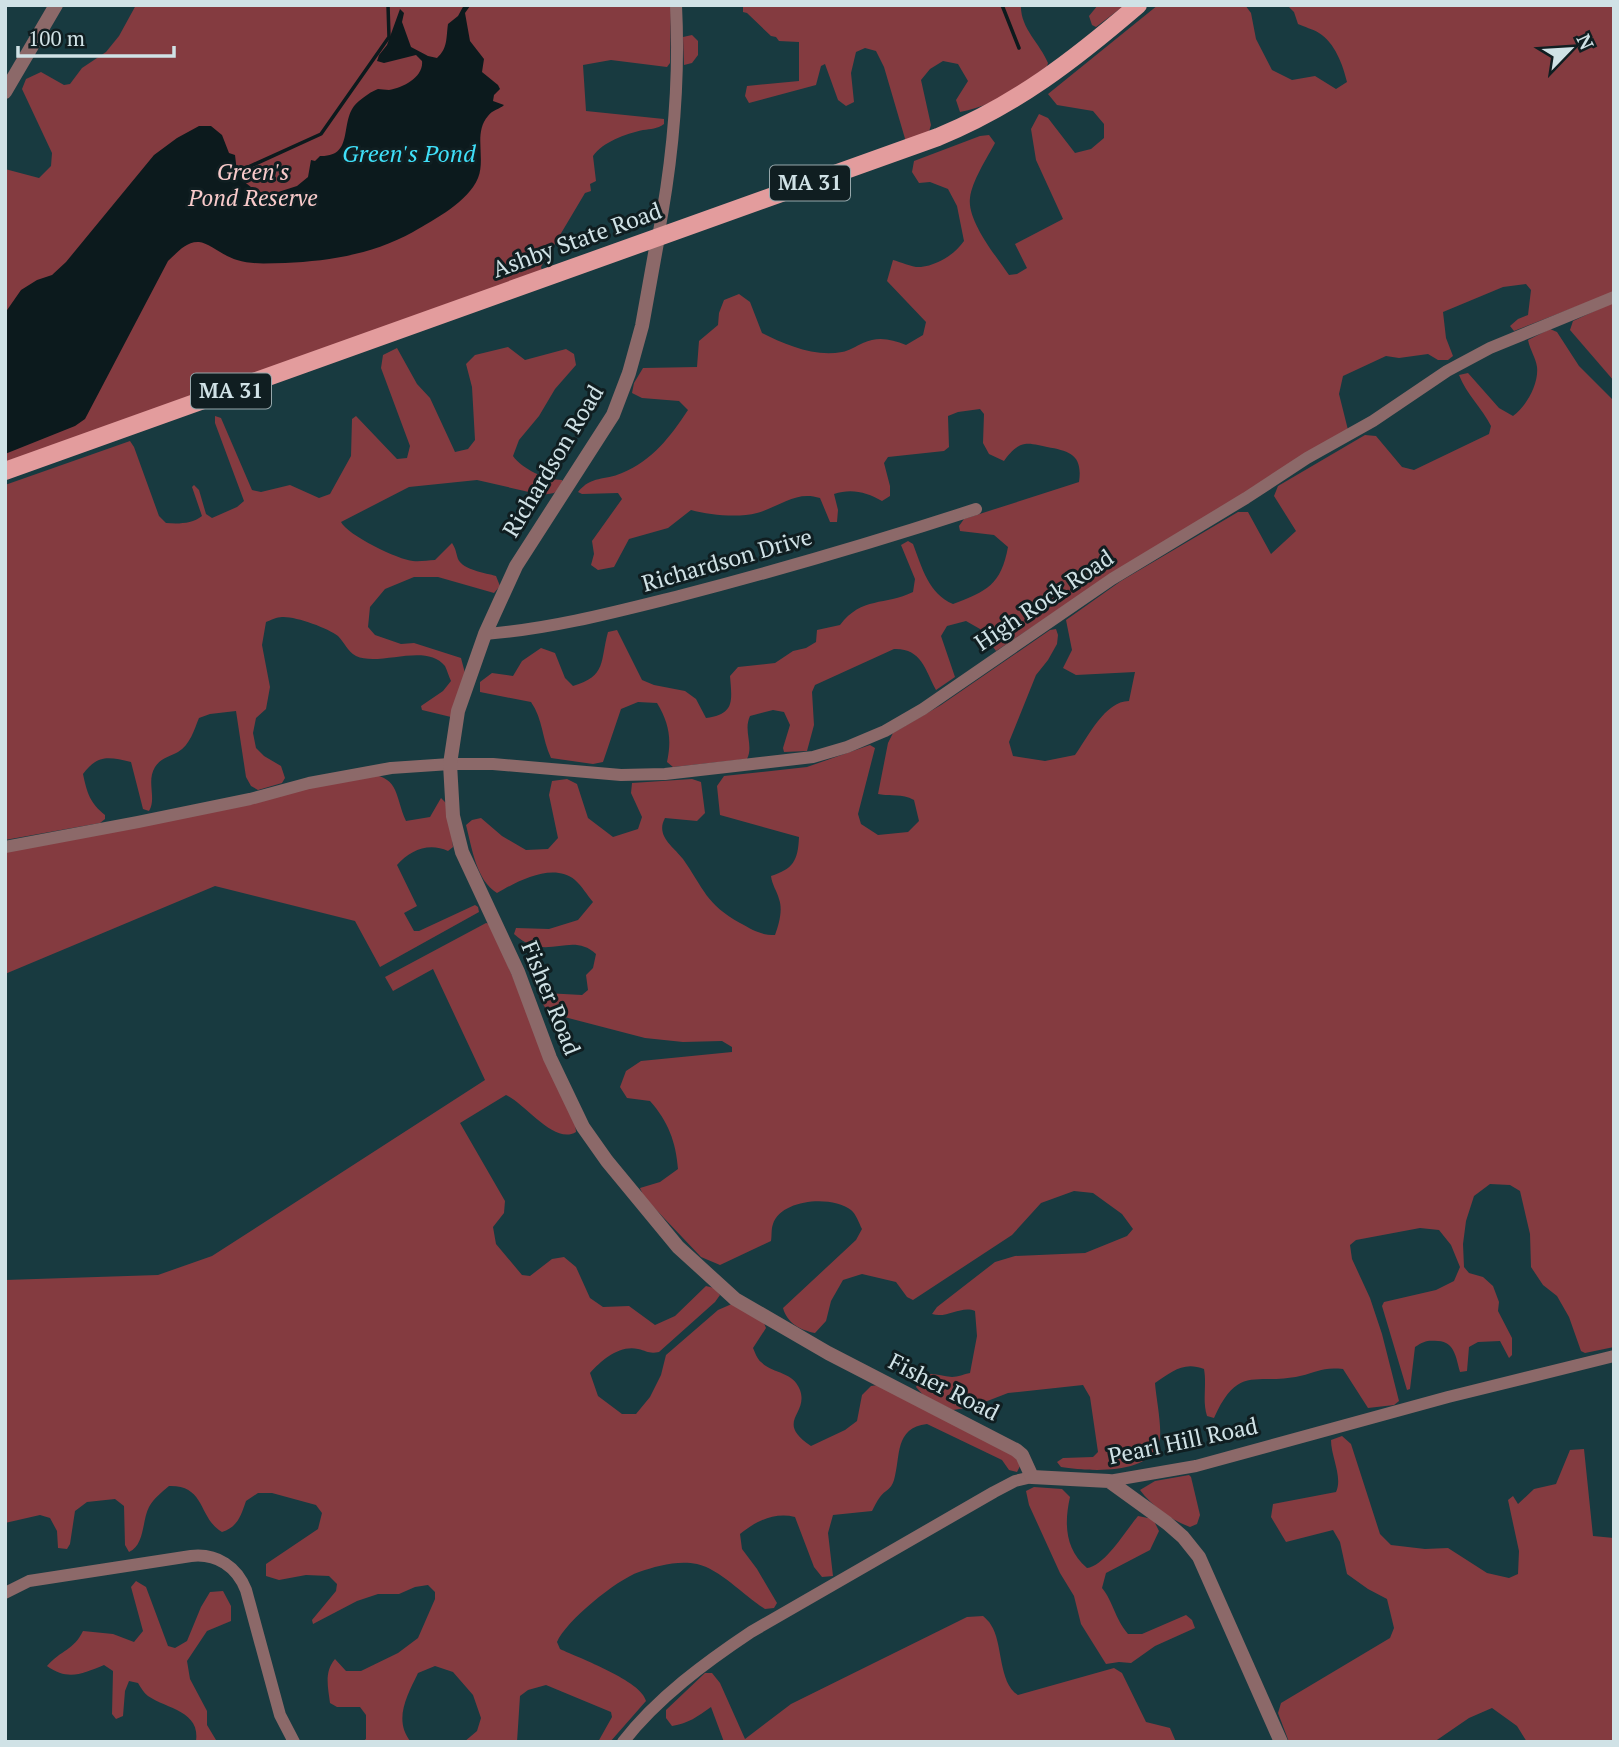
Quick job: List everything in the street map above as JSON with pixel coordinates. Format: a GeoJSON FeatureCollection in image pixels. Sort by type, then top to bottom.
{"type":"FeatureCollection","features":[{"type":"Feature","properties":{"kind":"main road","name":"Ashby State Road"},"geometry":{"type":"LineString","coordinates":[[5,471],[892,154],[980,119],[1057,71],[1138,5]]}},
{"type":"Feature","properties":{"kind":"street"},"geometry":{"type":"LineString","coordinates":[[5,92],[56,5]]}},
{"type":"Feature","properties":{"kind":"street","name":"Richardson Road"},"geometry":{"type":"LineString","coordinates":[[450,764],[458,711],[485,634],[516,566],[613,415],[629,373],[642,326],[670,176],[674,138],[676,5]]}},
{"type":"Feature","properties":{"kind":"street","name":"High Rock Road"},"geometry":{"type":"LineString","coordinates":[[450,764],[527,766],[621,775],[665,774],[813,757],[873,737],[932,704],[954,686],[1112,579],[1237,504],[1307,458],[1366,426],[1432,379],[1490,348],[1614,296]]}},
{"type":"Feature","properties":{"kind":"street","name":"Richardson Drive"},"geometry":{"type":"LineString","coordinates":[[485,634],[514,632],[626,611],[892,536],[976,509]]}},
{"type":"Feature","properties":{"kind":"street"},"geometry":{"type":"LineString","coordinates":[[5,847],[250,799],[355,773],[404,766],[450,764]]}},
{"type":"Feature","properties":{"kind":"street","name":"Fisher Road"},"geometry":{"type":"LineString","coordinates":[[450,764],[453,816],[462,852],[518,972],[559,1079],[583,1126],[656,1222],[702,1271],[735,1299],[828,1353],[1011,1447],[1022,1455],[1032,1476]]}},
{"type":"Feature","properties":{"kind":"street","name":"Pearl Hill Road"},"geometry":{"type":"LineString","coordinates":[[623,1742],[661,1703],[719,1654],[751,1632],[1002,1488],[1032,1476],[1109,1481],[1196,1466],[1614,1356]]}},
{"type":"Feature","properties":{"kind":"street"},"geometry":{"type":"LineString","coordinates":[[1109,1481],[1167,1523],[1195,1550],[1281,1742]]}},
{"type":"Feature","properties":{"kind":"street"},"geometry":{"type":"LineString","coordinates":[[5,1593],[29,1581],[191,1556],[208,1556],[225,1562],[240,1577],[246,1590],[280,1715],[294,1742]]}},
{"type":"Feature","properties":{"kind":"green space","name":"Green's Pond Reserve"},"geometry":{"type":"Polygon","coordinates":[[[136,5],[671,5],[670,63],[667,67],[611,60],[583,65],[586,111],[664,119],[664,124],[615,139],[593,156],[596,181],[590,184],[591,191],[585,193],[541,267],[543,274],[5,462],[5,169],[39,178],[51,166],[52,153],[22,89],[26,79],[41,72],[64,85],[70,84],[82,68],[106,52],[119,36],[136,5]]]}},
{"type":"Feature","properties":{"kind":"green space"},"geometry":{"type":"Polygon","coordinates":[[[743,5],[1021,5],[1027,28],[1048,63],[1006,94],[984,105],[960,112],[956,100],[968,81],[958,64],[943,61],[930,69],[921,80],[931,125],[927,138],[906,142],[884,67],[876,51],[865,48],[856,52],[851,73],[854,102],[846,106],[838,100],[825,64],[821,66],[816,85],[749,103],[745,96],[747,86],[799,81],[799,42],[779,41],[771,36],[743,12],[743,5]]]}},
{"type":"Feature","properties":{"kind":"green space"},"geometry":{"type":"Polygon","coordinates":[[[1098,5],[1125,5],[1096,27],[1092,25],[1089,16],[1098,5]]]}},
{"type":"Feature","properties":{"kind":"green space"},"geometry":{"type":"Polygon","coordinates":[[[1158,5],[1245,5],[1251,13],[1256,39],[1272,70],[1292,80],[1315,76],[1336,89],[1347,82],[1334,48],[1319,33],[1298,24],[1294,12],[1287,5],[1614,5],[1614,292],[1514,331],[1510,326],[1528,315],[1531,290],[1526,284],[1503,287],[1443,312],[1446,338],[1453,356],[1448,360],[1438,360],[1428,354],[1399,358],[1386,356],[1343,376],[1339,394],[1348,430],[1091,588],[996,651],[980,629],[966,621],[947,626],[941,636],[955,677],[936,690],[916,656],[894,649],[815,685],[812,692],[814,725],[807,751],[784,752],[790,725],[784,712],[773,710],[750,716],[747,759],[673,767],[667,762],[669,738],[661,710],[657,703],[638,702],[621,709],[603,762],[593,764],[551,758],[538,715],[531,702],[480,692],[480,682],[492,673],[513,676],[522,661],[541,648],[555,653],[565,678],[573,686],[584,682],[597,672],[600,666],[608,632],[617,630],[642,680],[685,691],[696,699],[706,718],[715,716],[727,710],[730,705],[730,676],[738,667],[775,663],[793,651],[816,642],[817,630],[840,625],[848,616],[865,606],[913,592],[915,579],[901,545],[908,541],[913,544],[932,587],[953,604],[991,585],[1001,570],[1008,547],[994,535],[960,531],[959,526],[964,519],[1079,482],[1077,460],[1062,450],[1028,444],[1016,448],[1004,461],[989,454],[983,443],[984,414],[980,409],[958,412],[948,416],[949,447],[944,451],[888,457],[884,463],[890,496],[882,501],[859,492],[834,494],[838,510],[837,522],[830,522],[820,498],[811,496],[795,498],[749,515],[724,515],[691,510],[668,528],[629,539],[614,567],[598,570],[591,565],[594,554],[592,541],[622,499],[618,493],[578,492],[588,483],[633,468],[660,447],[674,429],[688,410],[679,401],[642,398],[632,393],[634,383],[643,368],[697,367],[699,341],[718,325],[724,300],[739,294],[750,302],[762,333],[790,346],[821,353],[842,352],[879,339],[906,345],[923,335],[926,322],[887,281],[893,260],[914,267],[927,266],[945,258],[964,241],[957,206],[948,189],[930,182],[919,183],[912,172],[914,161],[989,135],[995,143],[971,191],[970,207],[984,238],[1009,275],[1027,268],[1015,244],[1063,219],[1036,160],[1031,129],[1039,114],[1048,118],[1075,153],[1091,149],[1104,138],[1104,124],[1093,111],[1057,105],[1048,94],[1158,5]]]}},
{"type":"Feature","properties":{"kind":"green space"},"geometry":{"type":"Polygon","coordinates":[[[692,35],[698,41],[698,55],[692,63],[684,65],[683,37],[692,35]]]}},
{"type":"Feature","properties":{"kind":"green space"},"geometry":{"type":"Polygon","coordinates":[[[1614,302],[1614,381],[1570,330],[1573,321],[1614,302]]]}},
{"type":"Feature","properties":{"kind":"green space"},"geometry":{"type":"Polygon","coordinates":[[[1550,329],[1557,332],[1579,366],[1614,401],[1614,1347],[1585,1353],[1581,1351],[1569,1317],[1557,1296],[1543,1285],[1531,1267],[1530,1234],[1520,1191],[1510,1185],[1490,1184],[1474,1196],[1466,1221],[1464,1267],[1469,1273],[1483,1277],[1493,1286],[1499,1302],[1498,1311],[1512,1338],[1512,1355],[1509,1358],[1500,1341],[1478,1342],[1469,1347],[1467,1371],[1460,1372],[1454,1352],[1448,1344],[1426,1341],[1415,1347],[1410,1389],[1407,1390],[1382,1306],[1384,1302],[1436,1290],[1454,1281],[1460,1267],[1451,1245],[1439,1230],[1420,1228],[1356,1240],[1350,1245],[1352,1259],[1370,1298],[1382,1334],[1399,1401],[1394,1405],[1368,1408],[1343,1369],[1330,1369],[1300,1376],[1240,1383],[1223,1401],[1214,1418],[1207,1416],[1204,1369],[1184,1367],[1155,1383],[1160,1437],[1153,1454],[1143,1461],[1116,1469],[1061,1467],[1057,1462],[1063,1458],[1093,1457],[1098,1452],[1090,1397],[1083,1385],[1008,1393],[972,1407],[953,1410],[924,1396],[916,1387],[927,1375],[952,1377],[970,1373],[977,1336],[975,1311],[932,1314],[937,1307],[995,1262],[1015,1256],[1085,1253],[1127,1236],[1133,1229],[1122,1214],[1093,1193],[1074,1191],[1041,1203],[1012,1235],[913,1300],[907,1297],[896,1282],[862,1274],[843,1280],[831,1301],[826,1321],[815,1333],[795,1325],[783,1308],[856,1240],[862,1229],[851,1210],[832,1202],[796,1205],[778,1216],[772,1226],[771,1241],[720,1265],[701,1257],[644,1197],[640,1188],[660,1182],[678,1169],[675,1150],[666,1124],[650,1101],[627,1098],[620,1087],[626,1071],[641,1061],[732,1052],[732,1047],[722,1041],[683,1042],[645,1038],[549,1013],[540,1000],[545,993],[582,995],[588,990],[586,975],[593,968],[596,954],[577,945],[537,946],[514,934],[516,928],[549,929],[578,920],[593,902],[575,880],[556,873],[536,875],[497,893],[480,872],[466,825],[481,818],[502,836],[526,850],[548,849],[558,838],[549,795],[552,781],[567,779],[577,784],[588,818],[613,837],[638,829],[642,817],[631,793],[632,783],[692,779],[701,782],[705,813],[697,821],[665,818],[662,830],[664,836],[720,909],[753,930],[775,935],[781,908],[771,876],[793,863],[799,837],[720,815],[717,786],[724,776],[807,767],[870,745],[875,748],[858,814],[861,824],[878,835],[908,832],[919,821],[914,800],[878,794],[888,743],[893,733],[941,705],[1050,630],[1056,629],[1057,644],[1036,675],[1009,742],[1013,756],[1045,761],[1075,755],[1105,713],[1120,703],[1129,701],[1135,672],[1076,675],[1063,668],[1072,650],[1066,620],[1121,581],[1238,512],[1248,512],[1271,554],[1296,531],[1274,496],[1278,486],[1365,435],[1376,436],[1402,467],[1414,470],[1489,434],[1491,426],[1459,375],[1468,373],[1499,408],[1513,416],[1527,401],[1536,381],[1536,364],[1528,340],[1550,329]]]}},
{"type":"Feature","properties":{"kind":"green space"},"geometry":{"type":"Polygon","coordinates":[[[508,347],[525,360],[566,349],[574,354],[576,365],[555,389],[539,416],[519,440],[513,456],[535,473],[562,480],[564,485],[554,493],[542,495],[477,480],[409,487],[341,522],[374,546],[413,561],[435,560],[452,543],[458,559],[465,566],[496,576],[500,586],[494,593],[438,577],[414,577],[385,589],[370,607],[368,627],[375,635],[401,644],[414,643],[461,658],[465,673],[451,717],[422,710],[421,706],[443,691],[451,681],[445,666],[437,659],[415,655],[366,659],[353,654],[338,636],[327,630],[295,618],[276,618],[266,622],[262,645],[270,687],[266,709],[256,718],[253,733],[256,748],[281,766],[285,778],[282,783],[258,790],[251,786],[246,777],[236,711],[210,714],[199,718],[191,737],[182,749],[155,767],[151,778],[152,801],[149,811],[143,809],[131,762],[99,760],[83,774],[90,797],[105,815],[105,819],[100,823],[5,840],[5,485],[130,441],[159,516],[166,523],[189,522],[202,516],[192,487],[194,485],[199,490],[206,514],[212,518],[244,501],[215,423],[215,416],[221,418],[252,490],[261,492],[290,485],[319,498],[330,494],[351,456],[352,419],[356,416],[397,459],[407,458],[410,446],[381,368],[383,355],[397,348],[417,384],[430,398],[455,452],[468,449],[475,440],[472,387],[466,364],[475,355],[508,347]]]}},
{"type":"Feature","properties":{"kind":"green space"},"geometry":{"type":"Polygon","coordinates":[[[370,774],[380,776],[392,784],[406,821],[430,817],[441,798],[448,805],[453,847],[448,851],[434,847],[420,849],[397,865],[417,906],[404,913],[414,931],[475,905],[479,912],[380,967],[355,921],[215,886],[5,974],[5,851],[370,774]]]}},
{"type":"Feature","properties":{"kind":"green space"},"geometry":{"type":"Polygon","coordinates":[[[486,923],[490,924],[575,1122],[576,1132],[567,1135],[549,1128],[506,1095],[460,1123],[505,1201],[504,1213],[493,1227],[496,1244],[522,1275],[530,1276],[552,1259],[564,1257],[576,1267],[590,1298],[603,1307],[629,1306],[655,1325],[675,1316],[706,1286],[714,1288],[720,1295],[659,1352],[624,1349],[600,1363],[590,1373],[598,1396],[622,1414],[636,1414],[650,1397],[661,1375],[666,1355],[718,1310],[734,1303],[764,1323],[766,1328],[753,1348],[758,1359],[797,1384],[802,1399],[795,1418],[795,1430],[811,1446],[845,1430],[857,1421],[862,1395],[871,1386],[878,1385],[1016,1457],[1020,1466],[1017,1472],[1009,1470],[1002,1460],[927,1424],[909,1431],[901,1444],[893,1483],[872,1511],[833,1515],[828,1533],[833,1576],[822,1577],[814,1567],[795,1517],[766,1519],[740,1534],[742,1549],[777,1603],[774,1608],[765,1609],[714,1571],[697,1564],[675,1563],[660,1566],[629,1576],[618,1583],[570,1623],[557,1642],[560,1649],[609,1671],[642,1693],[646,1701],[610,1742],[598,1742],[612,1717],[611,1712],[546,1685],[528,1690],[520,1696],[517,1742],[464,1742],[477,1731],[481,1718],[473,1695],[453,1672],[435,1666],[418,1673],[406,1699],[402,1717],[411,1742],[362,1742],[366,1739],[366,1715],[360,1707],[337,1707],[330,1703],[329,1669],[335,1659],[346,1671],[361,1671],[398,1653],[418,1638],[435,1599],[435,1592],[428,1585],[399,1594],[378,1594],[357,1601],[313,1624],[312,1620],[336,1591],[337,1584],[329,1576],[306,1575],[279,1580],[266,1576],[266,1564],[318,1529],[322,1513],[316,1505],[272,1493],[258,1493],[246,1501],[235,1524],[222,1532],[214,1526],[196,1496],[181,1487],[169,1486],[149,1507],[141,1538],[129,1552],[125,1545],[124,1506],[115,1499],[87,1502],[75,1511],[67,1549],[58,1548],[57,1531],[50,1518],[40,1515],[5,1523],[5,1280],[158,1275],[212,1256],[485,1080],[433,969],[393,991],[385,977],[486,923]]]}},
{"type":"Feature","properties":{"kind":"green space"},"geometry":{"type":"Polygon","coordinates":[[[1342,1436],[1351,1444],[1380,1534],[1391,1545],[1425,1549],[1448,1548],[1487,1573],[1509,1578],[1518,1574],[1519,1551],[1508,1500],[1513,1496],[1518,1504],[1534,1489],[1556,1484],[1570,1450],[1584,1449],[1593,1536],[1614,1538],[1614,1742],[1527,1742],[1517,1726],[1492,1708],[1469,1718],[1434,1742],[1289,1742],[1278,1713],[1281,1703],[1390,1638],[1394,1628],[1387,1599],[1347,1574],[1340,1542],[1333,1530],[1286,1542],[1271,1517],[1273,1504],[1336,1492],[1338,1480],[1331,1440],[1342,1436]]]}},
{"type":"Feature","properties":{"kind":"green space"},"geometry":{"type":"Polygon","coordinates":[[[1189,1475],[1200,1515],[1197,1524],[1190,1527],[1162,1512],[1140,1490],[1155,1481],[1189,1475]]]}},
{"type":"Feature","properties":{"kind":"green space"},"geometry":{"type":"Polygon","coordinates":[[[1034,1487],[1062,1489],[1070,1497],[1068,1536],[1074,1553],[1087,1568],[1094,1566],[1108,1554],[1138,1516],[1153,1519],[1159,1531],[1150,1550],[1106,1573],[1102,1588],[1128,1634],[1142,1634],[1186,1615],[1195,1628],[1155,1646],[1131,1663],[1106,1664],[1081,1624],[1074,1596],[1060,1573],[1029,1505],[1026,1491],[1034,1487]]]}},
{"type":"Feature","properties":{"kind":"green space"},"geometry":{"type":"Polygon","coordinates":[[[136,1581],[146,1587],[168,1646],[175,1648],[187,1641],[210,1592],[223,1591],[231,1606],[231,1621],[207,1631],[187,1661],[190,1679],[207,1711],[207,1725],[216,1740],[228,1742],[196,1742],[196,1732],[188,1717],[148,1696],[138,1683],[129,1681],[125,1691],[123,1716],[116,1719],[112,1714],[113,1671],[104,1665],[68,1675],[47,1666],[76,1642],[83,1631],[113,1634],[134,1642],[143,1631],[131,1587],[136,1581]]]}},
{"type":"Feature","properties":{"kind":"green space"},"geometry":{"type":"Polygon","coordinates":[[[983,1616],[995,1632],[1007,1681],[1018,1695],[1114,1668],[1122,1673],[1146,1722],[1170,1728],[1176,1742],[724,1742],[711,1707],[678,1725],[672,1726],[666,1718],[666,1710],[705,1673],[712,1673],[720,1683],[745,1739],[791,1704],[967,1617],[983,1616]]]}},
{"type":"Feature","properties":{"kind":"water","name":"Green's Pond"},"geometry":{"type":"Polygon","coordinates":[[[464,5],[470,6],[465,13],[470,41],[484,59],[482,72],[500,89],[494,95],[493,101],[504,105],[490,114],[481,130],[480,170],[467,195],[441,216],[398,240],[335,258],[285,263],[243,262],[203,243],[186,245],[168,261],[85,419],[75,426],[5,454],[5,313],[21,290],[52,275],[66,262],[154,155],[199,126],[211,126],[222,135],[229,153],[235,155],[237,172],[242,180],[256,191],[272,194],[297,186],[308,177],[311,160],[315,161],[320,156],[331,155],[339,150],[349,117],[359,101],[378,89],[400,87],[420,72],[422,61],[416,55],[384,63],[377,61],[387,45],[400,9],[404,13],[402,22],[411,47],[437,58],[445,47],[448,24],[458,16],[464,5]]]}},
{"type":"Feature","properties":{"kind":"waterway"},"geometry":{"type":"LineString","coordinates":[[233,174],[321,134],[389,37],[388,5]]}},
{"type":"Feature","properties":{"kind":"waterway"},"geometry":{"type":"LineString","coordinates":[[1002,5],[1019,48]]}}]}
